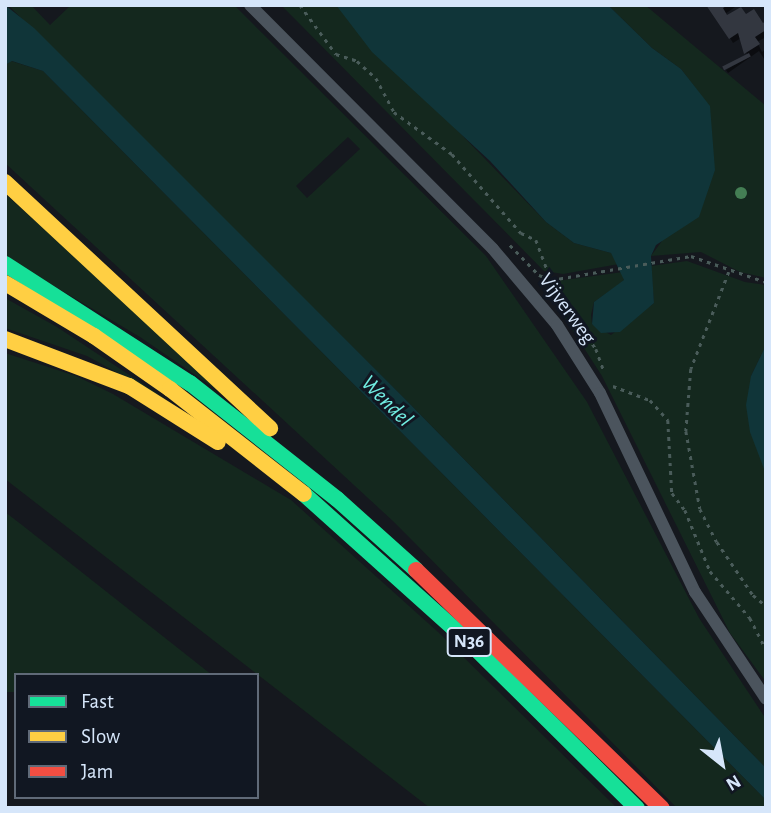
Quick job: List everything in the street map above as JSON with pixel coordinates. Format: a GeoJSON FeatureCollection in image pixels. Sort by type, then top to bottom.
{"type":"FeatureCollection","features":[{"type":"Feature","properties":{"kind":"highway","name":"N36"},"geometry":{"type":"LineString","coordinates":[[5,182],[256,415],[337,499]]}},
{"type":"Feature","properties":{"kind":"highway","name":"N36"},"geometry":{"type":"LineString","coordinates":[[5,264],[190,383],[337,499],[446,597],[662,808]]}},
{"type":"Feature","properties":{"kind":"highway","name":"N36"},"geometry":{"type":"LineString","coordinates":[[5,283],[137,366],[294,485],[457,630],[637,808]]}},
{"type":"Feature","properties":{"kind":"highway","name":"N36"},"geometry":{"type":"LineString","coordinates":[[5,339],[129,386],[250,463],[294,485]]}},
{"type":"Feature","properties":{"kind":"street","name":"Vijverweg"},"geometry":{"type":"LineString","coordinates":[[250,5],[493,249],[557,325],[600,393],[695,592],[766,699]]}},
{"type":"Feature","properties":{"kind":"path"},"geometry":{"type":"LineString","coordinates":[[501,236],[539,275],[551,280],[654,260],[691,256],[729,272],[766,282]]}},
{"type":"Feature","properties":{"kind":"path"},"geometry":{"type":"LineString","coordinates":[[729,272],[691,369],[686,431],[700,509],[717,542],[753,596],[766,606]]}},
{"type":"Feature","properties":{"kind":"green space"},"geometry":{"type":"Polygon","coordinates":[[[8,5],[31,5],[50,25],[71,5],[234,5],[486,256],[587,402],[699,618],[766,719],[766,768],[410,404],[8,5]],[[348,137],[296,186],[307,198],[360,149],[348,137]]]}},
{"type":"Feature","properties":{"kind":"green space"},"geometry":{"type":"Polygon","coordinates":[[[281,5],[336,5],[546,222],[574,243],[611,253],[619,264],[563,274],[544,271],[281,5]]]}},
{"type":"Feature","properties":{"kind":"green space"},"geometry":{"type":"Polygon","coordinates":[[[608,5],[645,5],[766,106],[766,278],[740,272],[701,252],[651,256],[662,241],[709,106],[681,69],[652,48],[608,5]]]}},
{"type":"Feature","properties":{"kind":"green space"},"geometry":{"type":"Polygon","coordinates":[[[11,61],[43,71],[766,800],[766,808],[677,808],[394,522],[5,163],[5,65],[11,61]]]}},
{"type":"Feature","properties":{"kind":"green space"},"geometry":{"type":"Polygon","coordinates":[[[5,194],[252,414],[140,337],[5,257],[5,194]]]}},
{"type":"Feature","properties":{"kind":"green space"},"geometry":{"type":"Polygon","coordinates":[[[687,261],[745,282],[766,285],[766,345],[751,376],[766,474],[766,682],[730,633],[602,376],[542,283],[623,272],[624,281],[594,302],[591,315],[592,324],[611,335],[654,303],[651,266],[687,261]]]}},
{"type":"Feature","properties":{"kind":"green space"},"geometry":{"type":"Polygon","coordinates":[[[5,298],[57,327],[167,400],[87,356],[5,328],[5,298]]]}},
{"type":"Feature","properties":{"kind":"green space"},"geometry":{"type":"Polygon","coordinates":[[[5,353],[76,376],[113,394],[291,500],[438,632],[617,808],[430,808],[5,479],[5,353]]]}},
{"type":"Feature","properties":{"kind":"green space"},"geometry":{"type":"Polygon","coordinates":[[[5,512],[209,673],[14,673],[14,692],[5,692],[5,512]]]}},
{"type":"Feature","properties":{"kind":"water","name":"Wendel"},"geometry":{"type":"Polygon","coordinates":[[[5,5],[34,28],[410,404],[766,768],[766,800],[43,71],[12,61],[5,65],[5,5]]]}},
{"type":"Feature","properties":{"kind":"water"},"geometry":{"type":"Polygon","coordinates":[[[336,5],[608,5],[652,48],[681,69],[710,106],[715,170],[699,217],[656,245],[651,256],[654,303],[620,332],[601,333],[592,324],[594,302],[624,280],[611,253],[574,243],[546,222],[490,161],[372,52],[336,5]]]}},
{"type":"Feature","properties":{"kind":"water"},"geometry":{"type":"Polygon","coordinates":[[[766,345],[766,474],[750,432],[746,405],[751,376],[766,345]]]}},
{"type":"Feature","properties":{"kind":"building"},"geometry":{"type":"Polygon","coordinates":[[[706,5],[728,5],[723,8],[727,15],[741,7],[746,14],[754,9],[763,23],[766,21],[766,30],[755,37],[760,44],[744,54],[738,33],[729,39],[706,5]]]}},
{"type":"Feature","properties":{"kind":"building"},"geometry":{"type":"Polygon","coordinates":[[[749,53],[751,57],[724,70],[722,67],[749,53]]]}},
{"type":"Feature","properties":{"kind":"traffic: fast"},"geometry":{"type":"LineString","coordinates":[[5,264],[190,383],[337,499],[416,570]]}},
{"type":"Feature","properties":{"kind":"traffic: fast"},"geometry":{"type":"LineString","coordinates":[[304,494],[467,640],[637,808]]}},
{"type":"Feature","properties":{"kind":"traffic: slow"},"geometry":{"type":"LineString","coordinates":[[5,182],[270,428]]}},
{"type":"Feature","properties":{"kind":"traffic: slow"},"geometry":{"type":"LineString","coordinates":[[5,283],[94,336],[170,389],[304,494]]}},
{"type":"Feature","properties":{"kind":"traffic: slow"},"geometry":{"type":"LineString","coordinates":[[5,339],[129,386],[218,442]]}},
{"type":"Feature","properties":{"kind":"traffic: jam"},"geometry":{"type":"LineString","coordinates":[[416,570],[662,808]]}}]}
